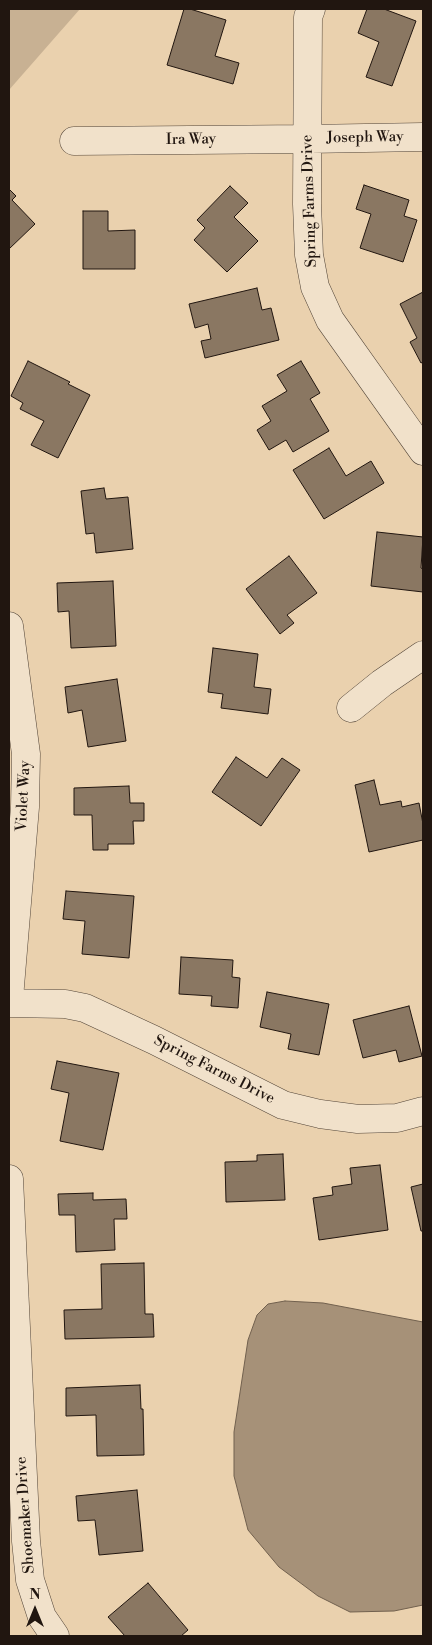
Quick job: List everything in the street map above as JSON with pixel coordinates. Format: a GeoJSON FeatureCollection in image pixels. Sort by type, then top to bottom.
{"type":"FeatureCollection","features":[{"type":"Feature","properties":{"kind":"street","name":"Spring Farms Drive"},"geometry":{"type":"LineString","coordinates":[[311,9],[308,17],[308,238],[314,287],[330,320],[423,451]]}},
{"type":"Feature","properties":{"kind":"street","name":"Joseph Way"},"geometry":{"type":"LineString","coordinates":[[307,139],[423,137]]}},
{"type":"Feature","properties":{"kind":"street","name":"Ira Way"},"geometry":{"type":"LineString","coordinates":[[74,141],[307,139]]}},
{"type":"Feature","properties":{"kind":"street","name":"Violet Way"},"geometry":{"type":"LineString","coordinates":[[9,626],[26,754],[25,807],[9,998]]}},
{"type":"Feature","properties":{"kind":"street"},"geometry":{"type":"LineString","coordinates":[[351,708],[382,683],[423,655]]}},
{"type":"Feature","properties":{"kind":"street","name":"Spring Farms Drive"},"geometry":{"type":"LineString","coordinates":[[9,1004],[65,1004],[85,1008],[154,1040],[283,1105],[320,1114],[358,1119],[397,1118],[423,1111]]}},
{"type":"Feature","properties":{"kind":"street","name":"Shoemaker Drive"},"geometry":{"type":"LineString","coordinates":[[9,1179],[26,1541],[30,1580],[42,1617],[55,1636]]}},
{"type":"Feature","properties":{"kind":"shaded area"},"geometry":{"type":"Polygon","coordinates":[[[9,9],[80,9],[9,90],[9,9]]]}},
{"type":"Feature","properties":{"kind":"shaded area"},"geometry":{"type":"Polygon","coordinates":[[[285,1301],[323,1303],[423,1322],[423,1605],[394,1611],[350,1612],[318,1596],[279,1567],[248,1530],[234,1476],[234,1432],[248,1340],[257,1315],[268,1304],[285,1301]]]}},
{"type":"Feature","properties":{"kind":"building"},"geometry":{"type":"Polygon","coordinates":[[[184,9],[190,9],[226,20],[215,56],[239,63],[233,84],[167,65],[184,9]]]}},
{"type":"Feature","properties":{"kind":"building"},"geometry":{"type":"Polygon","coordinates":[[[367,9],[384,9],[416,21],[392,86],[366,77],[379,42],[358,33],[367,9]]]}},
{"type":"Feature","properties":{"kind":"building"},"geometry":{"type":"Polygon","coordinates":[[[364,185],[409,200],[404,216],[417,220],[403,262],[360,248],[371,214],[356,209],[364,185]]]}},
{"type":"Feature","properties":{"kind":"building"},"geometry":{"type":"Polygon","coordinates":[[[230,186],[248,203],[234,217],[258,241],[227,272],[194,240],[205,228],[197,220],[230,186]]]}},
{"type":"Feature","properties":{"kind":"building"},"geometry":{"type":"Polygon","coordinates":[[[9,189],[16,196],[12,200],[35,224],[9,249],[9,189]]]}},
{"type":"Feature","properties":{"kind":"building"},"geometry":{"type":"Polygon","coordinates":[[[83,211],[108,211],[108,231],[135,230],[135,269],[83,269],[83,211]]]}},
{"type":"Feature","properties":{"kind":"building"},"geometry":{"type":"Polygon","coordinates":[[[257,288],[262,310],[271,308],[279,340],[205,358],[201,341],[211,339],[208,324],[195,328],[189,304],[257,288]]]}},
{"type":"Feature","properties":{"kind":"building"},"geometry":{"type":"Polygon","coordinates":[[[423,292],[423,362],[421,363],[410,342],[417,338],[400,304],[423,292]]]}},
{"type":"Feature","properties":{"kind":"building"},"geometry":{"type":"Polygon","coordinates":[[[28,361],[70,382],[68,384],[90,395],[58,458],[31,445],[44,421],[20,409],[23,403],[11,396],[28,361]]]}},
{"type":"Feature","properties":{"kind":"building"},"geometry":{"type":"Polygon","coordinates":[[[301,361],[320,393],[310,399],[329,431],[293,452],[286,440],[269,450],[257,430],[271,421],[262,406],[287,391],[277,375],[301,361]]]}},
{"type":"Feature","properties":{"kind":"building"},"geometry":{"type":"Polygon","coordinates":[[[329,448],[346,476],[371,461],[384,483],[324,519],[293,470],[329,448]]]}},
{"type":"Feature","properties":{"kind":"building"},"geometry":{"type":"Polygon","coordinates":[[[104,488],[106,499],[128,497],[133,549],[96,553],[94,533],[86,534],[81,491],[104,488]]]}},
{"type":"Feature","properties":{"kind":"building"},"geometry":{"type":"Polygon","coordinates":[[[377,532],[423,537],[421,568],[423,569],[423,592],[371,586],[377,532]]]}},
{"type":"Feature","properties":{"kind":"building"},"geometry":{"type":"Polygon","coordinates":[[[289,556],[317,593],[287,615],[294,623],[280,634],[246,589],[289,556]]]}},
{"type":"Feature","properties":{"kind":"building"},"geometry":{"type":"Polygon","coordinates":[[[113,581],[116,646],[71,648],[69,611],[58,612],[57,583],[113,581]]]}},
{"type":"Feature","properties":{"kind":"building"},"geometry":{"type":"Polygon","coordinates":[[[213,648],[258,654],[254,687],[271,689],[268,714],[221,708],[223,694],[208,692],[213,648]]]}},
{"type":"Feature","properties":{"kind":"building"},"geometry":{"type":"Polygon","coordinates":[[[117,679],[126,741],[88,747],[82,710],[68,713],[65,687],[117,679]]]}},
{"type":"Feature","properties":{"kind":"building"},"geometry":{"type":"Polygon","coordinates":[[[236,757],[267,778],[282,758],[300,770],[261,826],[212,792],[236,757]]]}},
{"type":"Feature","properties":{"kind":"building"},"geometry":{"type":"Polygon","coordinates":[[[374,780],[380,805],[401,801],[402,807],[419,803],[423,824],[423,840],[369,852],[355,785],[374,780]]]}},
{"type":"Feature","properties":{"kind":"building"},"geometry":{"type":"Polygon","coordinates":[[[129,786],[130,803],[144,803],[144,821],[133,821],[134,844],[108,844],[108,850],[93,850],[92,815],[74,815],[74,788],[129,786]]]}},
{"type":"Feature","properties":{"kind":"building"},"geometry":{"type":"Polygon","coordinates":[[[66,891],[134,896],[129,958],[82,954],[85,921],[63,919],[66,891]]]}},
{"type":"Feature","properties":{"kind":"building"},"geometry":{"type":"Polygon","coordinates":[[[181,957],[233,960],[232,977],[240,978],[238,1008],[211,1006],[212,996],[179,994],[181,957]]]}},
{"type":"Feature","properties":{"kind":"building"},"geometry":{"type":"Polygon","coordinates":[[[267,992],[329,1004],[319,1055],[288,1049],[291,1034],[260,1027],[267,992]]]}},
{"type":"Feature","properties":{"kind":"building"},"geometry":{"type":"Polygon","coordinates":[[[409,1006],[422,1056],[399,1062],[396,1050],[363,1058],[353,1020],[409,1006]]]}},
{"type":"Feature","properties":{"kind":"building"},"geometry":{"type":"Polygon","coordinates":[[[57,1061],[119,1073],[103,1150],[60,1141],[69,1093],[51,1089],[57,1061]]]}},
{"type":"Feature","properties":{"kind":"building"},"geometry":{"type":"Polygon","coordinates":[[[283,1154],[285,1200],[226,1202],[225,1162],[257,1161],[257,1155],[283,1154]]]}},
{"type":"Feature","properties":{"kind":"building"},"geometry":{"type":"Polygon","coordinates":[[[380,1165],[388,1230],[319,1240],[313,1198],[333,1195],[332,1187],[352,1184],[350,1168],[380,1165]]]}},
{"type":"Feature","properties":{"kind":"building"},"geometry":{"type":"Polygon","coordinates":[[[423,1184],[423,1231],[421,1231],[411,1187],[423,1184]]]}},
{"type":"Feature","properties":{"kind":"building"},"geometry":{"type":"Polygon","coordinates":[[[93,1193],[93,1200],[126,1199],[127,1219],[114,1219],[115,1250],[76,1252],[75,1215],[59,1215],[58,1194],[93,1193]]]}},
{"type":"Feature","properties":{"kind":"building"},"geometry":{"type":"Polygon","coordinates":[[[144,1263],[145,1314],[153,1314],[154,1337],[65,1339],[64,1310],[102,1309],[101,1264],[144,1263]]]}},
{"type":"Feature","properties":{"kind":"building"},"geometry":{"type":"Polygon","coordinates":[[[140,1385],[141,1409],[143,1409],[144,1455],[97,1456],[96,1415],[66,1416],[66,1388],[140,1385]]]}},
{"type":"Feature","properties":{"kind":"building"},"geometry":{"type":"Polygon","coordinates":[[[137,1490],[143,1551],[99,1555],[95,1520],[78,1521],[76,1496],[137,1490]]]}},
{"type":"Feature","properties":{"kind":"building"},"geometry":{"type":"Polygon","coordinates":[[[148,1583],[188,1630],[181,1636],[125,1636],[108,1617],[148,1583]]]}}]}
